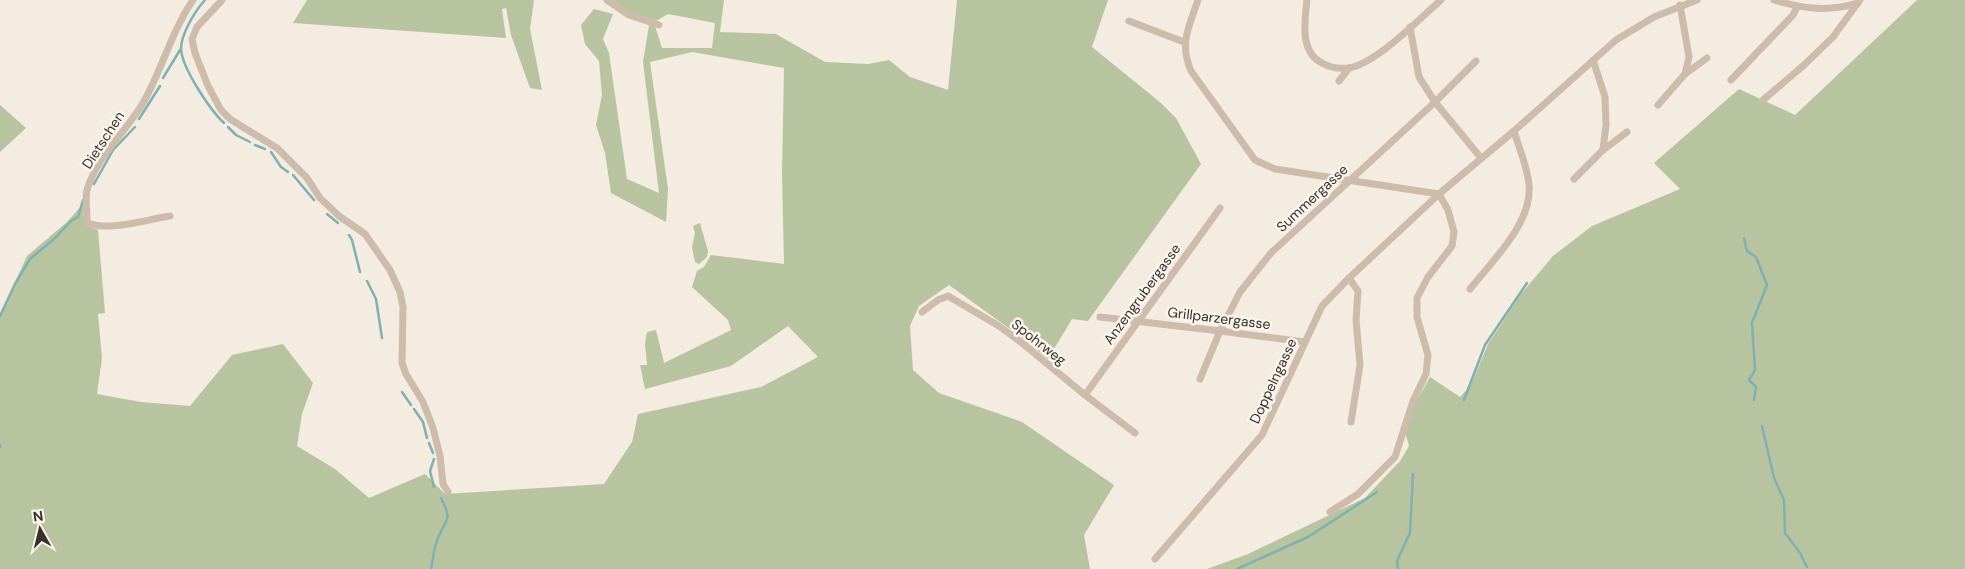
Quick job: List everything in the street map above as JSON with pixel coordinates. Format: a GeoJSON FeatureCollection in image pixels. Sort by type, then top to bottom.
{"type":"FeatureCollection","features":[{"type":"Feature","properties":{"kind":"street","name":"Dietschen"},"geometry":{"type":"LineString","coordinates":[[170,216],[111,226],[95,226],[88,223],[87,220],[87,191],[93,176],[112,144],[142,104],[183,14],[193,0]]}},
{"type":"Feature","properties":{"kind":"street"},"geometry":{"type":"LineString","coordinates":[[222,0],[198,26],[192,39],[195,53],[208,86],[221,110],[230,119],[277,148],[308,178],[320,198],[339,216],[365,234],[390,270],[400,292],[403,306],[402,363],[406,374],[423,402],[433,428],[440,456],[443,484],[448,492]]}},
{"type":"Feature","properties":{"kind":"street"},"geometry":{"type":"LineString","coordinates":[[607,0],[629,15],[658,25]]}},
{"type":"Feature","properties":{"kind":"street"},"geometry":{"type":"LineString","coordinates":[[1198,0],[1184,42],[1186,58],[1191,71],[1255,160],[1275,169],[1439,194],[1448,210],[1454,232],[1452,246],[1428,277],[1417,298],[1416,317],[1428,354],[1426,374],[1413,401],[1395,457],[1358,494],[1330,512]]}},
{"type":"Feature","properties":{"kind":"street"},"geometry":{"type":"LineString","coordinates":[[1307,0],[1304,25],[1305,39],[1314,60],[1329,67],[1349,68],[1367,61],[1441,0]]}},
{"type":"Feature","properties":{"kind":"street","name":"Doppelngasse"},"geometry":{"type":"LineString","coordinates":[[1155,559],[1262,435],[1322,306],[1349,278],[1439,194],[1514,131],[1616,40],[1654,17],[1680,5],[1697,0]]}},
{"type":"Feature","properties":{"kind":"street"},"geometry":{"type":"LineString","coordinates":[[1774,0],[1797,7],[1828,9],[1843,7],[1859,1]]}},
{"type":"Feature","properties":{"kind":"street"},"geometry":{"type":"LineString","coordinates":[[1763,100],[1828,42],[1859,1]]}},
{"type":"Feature","properties":{"kind":"street"},"geometry":{"type":"LineString","coordinates":[[1680,5],[1689,57],[1685,74]]}},
{"type":"Feature","properties":{"kind":"street"},"geometry":{"type":"LineString","coordinates":[[1731,80],[1793,15],[1797,7]]}},
{"type":"Feature","properties":{"kind":"street"},"geometry":{"type":"LineString","coordinates":[[1130,21],[1184,42]]}},
{"type":"Feature","properties":{"kind":"street"},"geometry":{"type":"LineString","coordinates":[[1410,27],[1420,77],[1435,102],[1481,158]]}},
{"type":"Feature","properties":{"kind":"street"},"geometry":{"type":"LineString","coordinates":[[1658,105],[1685,74],[1707,58]]}},
{"type":"Feature","properties":{"kind":"street"},"geometry":{"type":"LineString","coordinates":[[1593,60],[1605,97],[1606,125],[1603,150]]}},
{"type":"Feature","properties":{"kind":"street","name":"Summergasse"},"geometry":{"type":"LineString","coordinates":[[1200,380],[1220,330],[1240,292],[1271,253],[1435,102],[1476,61]]}},
{"type":"Feature","properties":{"kind":"street"},"geometry":{"type":"LineString","coordinates":[[1338,81],[1349,68]]}},
{"type":"Feature","properties":{"kind":"street"},"geometry":{"type":"LineString","coordinates":[[1470,289],[1522,222],[1527,206],[1529,185],[1514,131]]}},
{"type":"Feature","properties":{"kind":"street"},"geometry":{"type":"LineString","coordinates":[[1574,179],[1603,150],[1627,132]]}},
{"type":"Feature","properties":{"kind":"street","name":"Anzengrubergasse"},"geometry":{"type":"LineString","coordinates":[[1085,395],[1220,208]]}},
{"type":"Feature","properties":{"kind":"street"},"geometry":{"type":"LineString","coordinates":[[1349,278],[1358,291],[1356,320],[1360,365],[1351,422]]}},
{"type":"Feature","properties":{"kind":"street","name":"Spohrweg"},"geometry":{"type":"LineString","coordinates":[[922,312],[938,300],[948,296],[999,326],[1135,433]]}},
{"type":"Feature","properties":{"kind":"street","name":"Grillparzergasse"},"geometry":{"type":"LineString","coordinates":[[1100,318],[1220,330],[1305,342]]}},
{"type":"Feature","properties":{"kind":"green space"},"geometry":{"type":"Polygon","coordinates":[[[307,0],[534,0],[530,29],[542,90],[530,88],[511,35],[506,8],[502,9],[506,38],[293,23],[307,0]]]}},
{"type":"Feature","properties":{"kind":"green space"},"geometry":{"type":"Polygon","coordinates":[[[613,0],[724,0],[720,32],[776,34],[825,62],[868,64],[889,60],[910,77],[948,90],[957,0],[1108,0],[1092,47],[1161,103],[1176,118],[1201,164],[1088,321],[1072,319],[1048,359],[949,285],[919,306],[910,326],[913,370],[939,393],[1022,422],[1114,485],[1084,535],[1090,569],[0,569],[0,315],[27,256],[67,222],[83,204],[86,224],[98,230],[105,313],[98,314],[102,358],[97,394],[141,402],[190,406],[232,355],[283,344],[313,383],[302,414],[297,446],[335,469],[369,498],[425,474],[445,494],[604,484],[632,442],[638,414],[761,387],[818,357],[788,326],[731,366],[645,389],[640,365],[647,365],[645,344],[647,332],[656,330],[664,363],[731,330],[728,320],[692,287],[697,271],[704,267],[711,255],[784,264],[782,174],[784,68],[692,52],[650,62],[668,189],[666,222],[611,193],[605,153],[596,125],[602,95],[599,61],[585,44],[581,25],[594,9],[613,14],[603,39],[609,53],[627,179],[659,193],[643,62],[649,25],[655,26],[662,48],[712,48],[715,23],[668,14],[656,21],[631,13],[613,0]]]}},
{"type":"Feature","properties":{"kind":"green space"},"geometry":{"type":"Polygon","coordinates":[[[1917,0],[1965,0],[1965,569],[1207,569],[1248,554],[1365,498],[1400,461],[1409,446],[1405,432],[1415,404],[1430,377],[1460,397],[1471,385],[1488,344],[1521,294],[1553,256],[1592,226],[1680,189],[1654,163],[1739,89],[1795,115],[1917,0]]]}},
{"type":"Feature","properties":{"kind":"green space"},"geometry":{"type":"Polygon","coordinates":[[[0,105],[26,128],[0,152],[0,105]]]}},
{"type":"Feature","properties":{"kind":"green space"},"geometry":{"type":"Polygon","coordinates":[[[700,223],[708,251],[707,257],[699,264],[695,262],[692,247],[695,233],[693,226],[700,223]]]}},
{"type":"Feature","properties":{"kind":"waterway"},"geometry":{"type":"LineString","coordinates":[[205,0],[189,23],[183,37],[181,49],[191,77],[212,109],[224,123]]}},
{"type":"Feature","properties":{"kind":"waterway"},"geometry":{"type":"LineString","coordinates":[[163,78],[180,50]]}},
{"type":"Feature","properties":{"kind":"waterway"},"geometry":{"type":"LineString","coordinates":[[139,119],[160,86]]}},
{"type":"Feature","properties":{"kind":"waterway"},"geometry":{"type":"LineString","coordinates":[[94,184],[113,150],[135,127]]}},
{"type":"Feature","properties":{"kind":"waterway"},"geometry":{"type":"LineString","coordinates":[[228,127],[236,135],[250,142]]}},
{"type":"Feature","properties":{"kind":"waterway"},"geometry":{"type":"LineString","coordinates":[[255,145],[265,149]]}},
{"type":"Feature","properties":{"kind":"waterway"},"geometry":{"type":"LineString","coordinates":[[271,152],[281,167],[288,172]]}},
{"type":"Feature","properties":{"kind":"waterway"},"geometry":{"type":"LineString","coordinates":[[293,175],[314,200]]}},
{"type":"Feature","properties":{"kind":"waterway"},"geometry":{"type":"LineString","coordinates":[[0,316],[15,284],[30,259],[54,239],[71,221],[78,217],[83,200]]}},
{"type":"Feature","properties":{"kind":"waterway"},"geometry":{"type":"LineString","coordinates":[[327,214],[338,223]]}},
{"type":"Feature","properties":{"kind":"waterway"},"geometry":{"type":"LineString","coordinates":[[349,235],[360,272]]}},
{"type":"Feature","properties":{"kind":"waterway"},"geometry":{"type":"LineString","coordinates":[[1744,238],[1747,251],[1756,257],[1767,285],[1752,323],[1755,370],[1749,380],[1756,387],[1754,400]]}},
{"type":"Feature","properties":{"kind":"waterway"},"geometry":{"type":"LineString","coordinates":[[367,281],[376,299],[382,338]]}},
{"type":"Feature","properties":{"kind":"waterway"},"geometry":{"type":"LineString","coordinates":[[1464,400],[1485,345],[1527,283]]}},
{"type":"Feature","properties":{"kind":"waterway"},"geometry":{"type":"LineString","coordinates":[[402,392],[411,405]]}},
{"type":"Feature","properties":{"kind":"waterway"},"geometry":{"type":"LineString","coordinates":[[414,409],[423,422],[427,438]]}},
{"type":"Feature","properties":{"kind":"waterway"},"geometry":{"type":"LineString","coordinates":[[1762,426],[1774,478],[1784,500],[1785,533],[1800,553],[1807,567]]}},
{"type":"Feature","properties":{"kind":"waterway"},"geometry":{"type":"LineString","coordinates":[[429,443],[433,453]]}},
{"type":"Feature","properties":{"kind":"waterway"},"geometry":{"type":"LineString","coordinates":[[434,459],[430,471],[434,487]]}},
{"type":"Feature","properties":{"kind":"waterway"},"geometry":{"type":"LineString","coordinates":[[1398,569],[1397,561],[1410,533],[1413,474]]}},
{"type":"Feature","properties":{"kind":"waterway"},"geometry":{"type":"LineString","coordinates":[[1237,569],[1308,537],[1377,492]]}},
{"type":"Feature","properties":{"kind":"waterway"},"geometry":{"type":"LineString","coordinates":[[431,569],[437,542],[447,519],[447,511],[441,498]]}}]}
